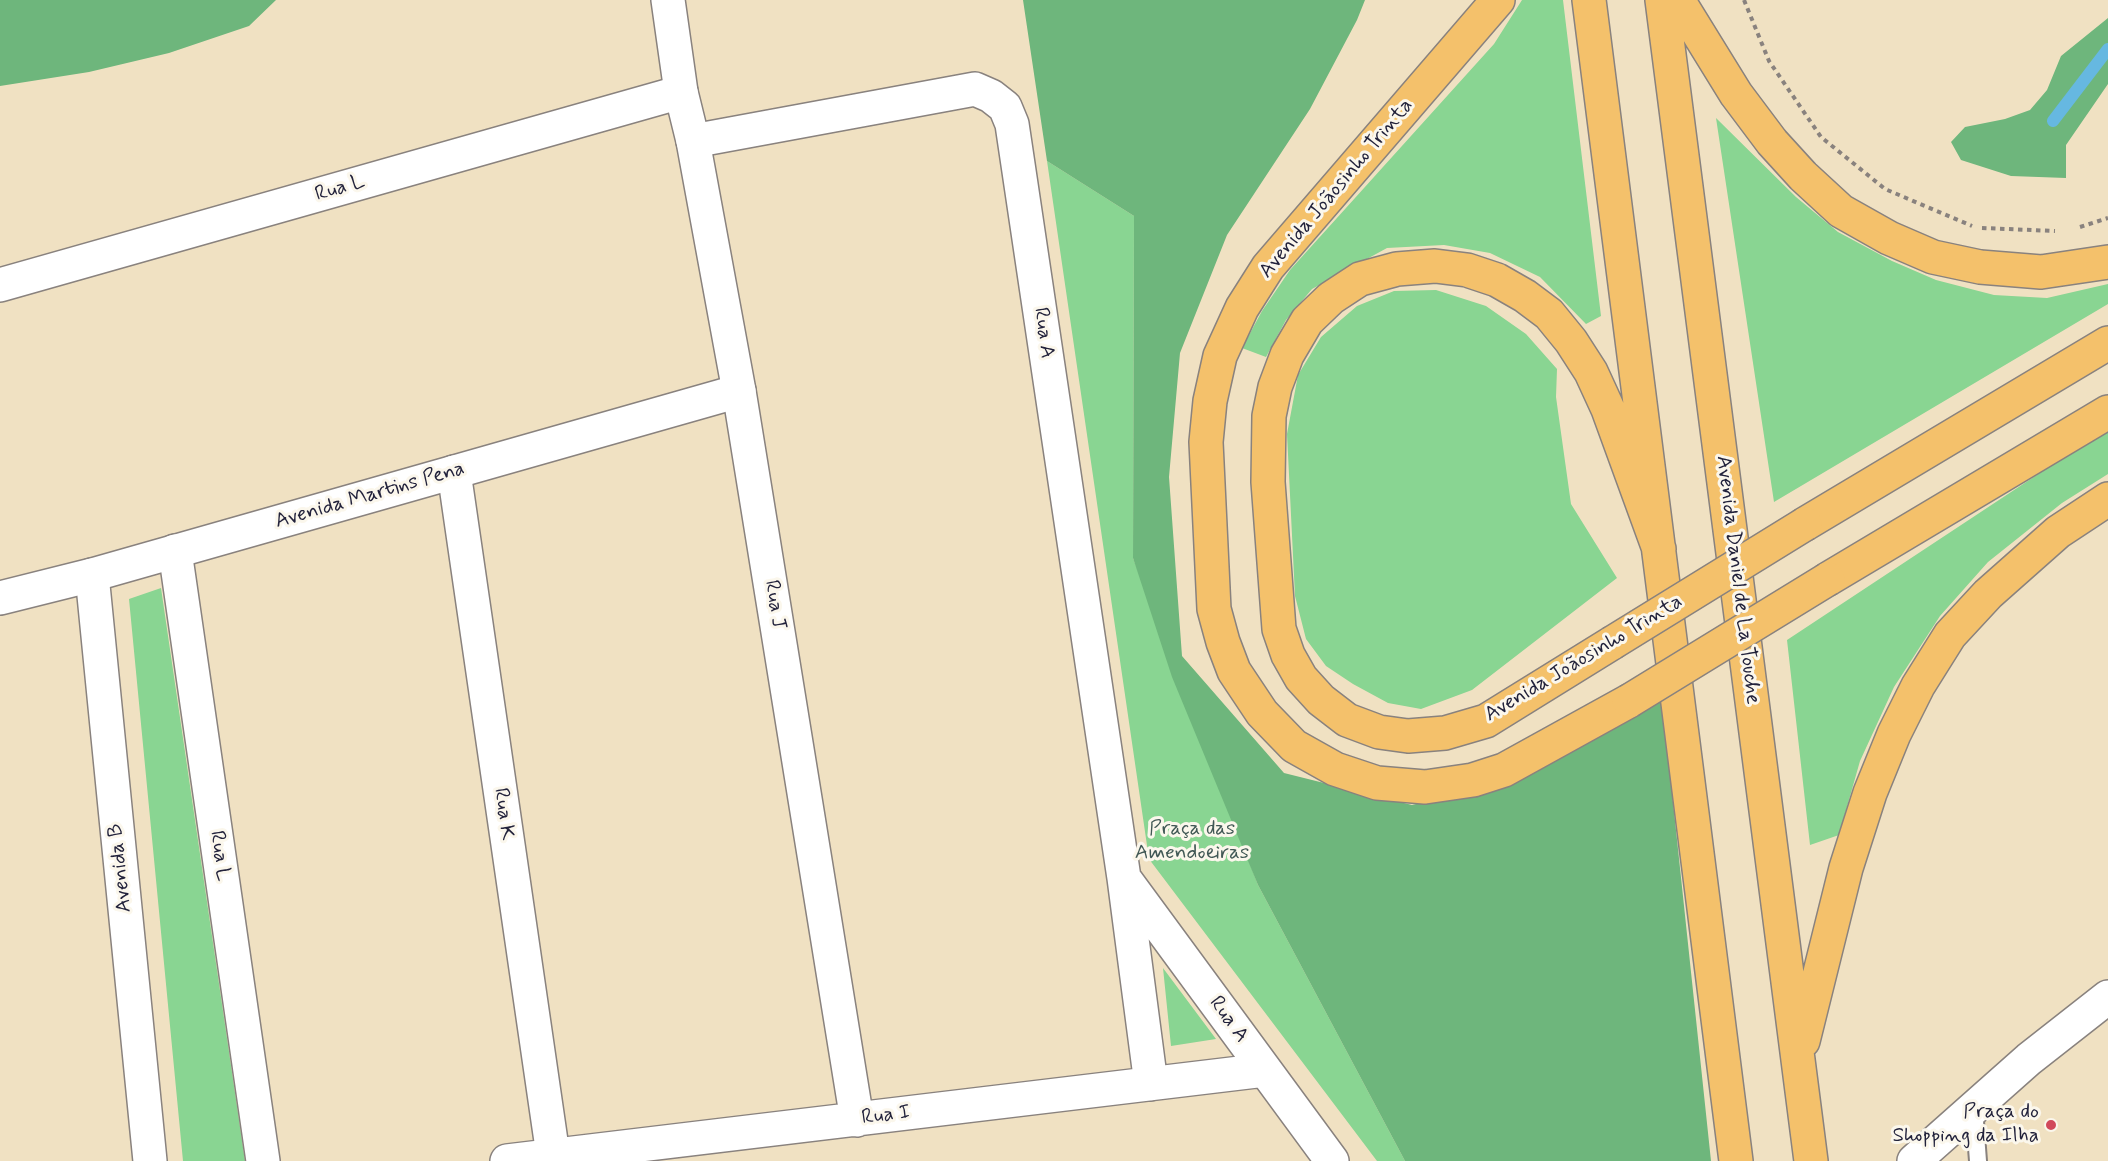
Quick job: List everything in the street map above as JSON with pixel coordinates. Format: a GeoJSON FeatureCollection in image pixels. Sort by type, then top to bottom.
{"type":"FeatureCollection","features":[{"type":"Feature","properties":{"kind":"main road","name":"Avenida Joãosinho Trinta"},"geometry":{"type":"LineString","coordinates":[[1498,0],[1268,267],[1242,308],[1220,356],[1210,401],[1206,442],[1214,609],[1234,671],[1262,712],[1294,746],[1335,769],[1377,783],[1425,787],[1473,780],[1504,771],[1629,701],[2108,412]]}},
{"type":"Feature","properties":{"kind":"main road"},"geometry":{"type":"LineString","coordinates":[[1589,0],[1736,1161]]}},
{"type":"Feature","properties":{"kind":"main road","name":"Avenida Daniel de La Touche"},"geometry":{"type":"LineString","coordinates":[[1662,0],[1811,1161]]}},
{"type":"Feature","properties":{"kind":"main road"},"geometry":{"type":"LineString","coordinates":[[1678,0],[1736,94],[1772,141],[1803,176],[1841,211],[1889,238],[1933,257],[1980,267],[2041,272],[2108,262]]}},
{"type":"Feature","properties":{"kind":"main road","name":"Avenida Joãosinho Trinta"},"geometry":{"type":"LineString","coordinates":[[1659,549],[1608,409],[1591,372],[1571,341],[1549,315],[1525,296],[1497,280],[1467,270],[1436,266],[1397,269],[1360,279],[1330,298],[1307,321],[1287,355],[1275,387],[1269,416],[1268,482],[1279,629],[1288,655],[1301,678],[1321,700],[1347,720],[1379,732],[1408,736],[1445,733],[1486,721],[1805,524],[2108,343]]}},
{"type":"Feature","properties":{"kind":"main road"},"geometry":{"type":"LineString","coordinates":[[1798,1060],[1846,868],[1870,793],[1894,734],[1918,686],[1950,635],[1988,594],[2058,532],[2108,499]]}},
{"type":"Feature","properties":{"kind":"street","name":"Rua J"},"geometry":{"type":"LineString","coordinates":[[668,0],[681,92],[693,141],[739,391],[857,1120]]}},
{"type":"Feature","properties":{"kind":"street","name":"Rua A"},"geometry":{"type":"LineString","coordinates":[[693,141],[975,89],[991,96],[1005,107],[1012,124],[1124,878],[1151,1084]]}},
{"type":"Feature","properties":{"kind":"street","name":"Rua L"},"geometry":{"type":"LineString","coordinates":[[0,285],[681,92]]}},
{"type":"Feature","properties":{"kind":"street","name":"Avenida Martins Pena"},"geometry":{"type":"LineString","coordinates":[[0,598],[92,575],[739,391]]}},
{"type":"Feature","properties":{"kind":"street","name":"Rua K"},"geometry":{"type":"LineString","coordinates":[[454,472],[553,1155]]}},
{"type":"Feature","properties":{"kind":"street","name":"Rua L"},"geometry":{"type":"LineString","coordinates":[[175,551],[263,1161]]}},
{"type":"Feature","properties":{"kind":"street","name":"Avenida B"},"geometry":{"type":"LineString","coordinates":[[92,575],[150,1161]]}},
{"type":"Feature","properties":{"kind":"street","name":"Rua A"},"geometry":{"type":"LineString","coordinates":[[1124,878],[1332,1161]]}},
{"type":"Feature","properties":{"kind":"street"},"geometry":{"type":"LineString","coordinates":[[1914,1161],[2030,1059],[2108,997]]}},
{"type":"Feature","properties":{"kind":"street","name":"Rua I"},"geometry":{"type":"LineString","coordinates":[[507,1161],[1265,1070]]}},
{"type":"Feature","properties":{"kind":"lane"},"geometry":{"type":"LineString","coordinates":[[1974,1108],[1978,1161]]}},
{"type":"Feature","properties":{"kind":"path"},"geometry":{"type":"LineString","coordinates":[[1744,0],[1769,61],[1821,137],[1885,189],[1976,228],[2056,231]]}},
{"type":"Feature","properties":{"kind":"path"},"geometry":{"type":"LineString","coordinates":[[2078,228],[2108,218]]}},
{"type":"Feature","properties":{"kind":"green space"},"geometry":{"type":"Polygon","coordinates":[[[0,0],[276,0],[249,26],[169,53],[89,72],[0,86],[0,0]]]}},
{"type":"Feature","properties":{"kind":"green space"},"geometry":{"type":"Polygon","coordinates":[[[1023,0],[1365,0],[1357,20],[1310,109],[1227,235],[1180,353],[1169,477],[1182,656],[1284,773],[1412,805],[1523,777],[1662,698],[1711,1161],[1405,1161],[1258,885],[1172,677],[1133,558],[1134,216],[1047,161],[1023,0]]]}},
{"type":"Feature","properties":{"kind":"green space"},"geometry":{"type":"Polygon","coordinates":[[[1522,0],[1563,0],[1601,316],[1586,324],[1540,277],[1490,253],[1444,245],[1387,248],[1312,289],[1286,320],[1266,357],[1242,348],[1262,311],[1290,270],[1494,44],[1522,0]]]}},
{"type":"Feature","properties":{"kind":"green space"},"geometry":{"type":"Polygon","coordinates":[[[2108,18],[2108,84],[2066,145],[2066,178],[2011,176],[1961,160],[1951,142],[1965,127],[2005,119],[2030,110],[2047,90],[2061,56],[2108,18]]]}},
{"type":"Feature","properties":{"kind":"green space"},"geometry":{"type":"Polygon","coordinates":[[[1716,118],[1796,197],[1838,232],[1892,261],[1936,280],[1994,295],[2047,298],[2108,284],[2108,304],[1774,502],[1716,118]]]}},
{"type":"Feature","properties":{"kind":"green space","name":"Praça das Amendoeiras"},"geometry":{"type":"Polygon","coordinates":[[[1047,161],[1134,216],[1133,558],[1258,885],[1405,1161],[1377,1161],[1149,859],[1047,161]]]}},
{"type":"Feature","properties":{"kind":"green space"},"geometry":{"type":"Polygon","coordinates":[[[1436,290],[1486,306],[1526,334],[1557,369],[1556,397],[1571,504],[1617,578],[1472,690],[1421,709],[1388,703],[1353,684],[1326,666],[1306,639],[1295,596],[1287,434],[1298,375],[1321,337],[1357,306],[1394,291],[1436,290]]]}},
{"type":"Feature","properties":{"kind":"green space"},"geometry":{"type":"Polygon","coordinates":[[[2108,428],[2108,474],[2062,503],[1988,562],[1940,616],[1894,687],[1860,761],[1839,835],[1810,845],[1787,640],[2108,428]]]}},
{"type":"Feature","properties":{"kind":"green space"},"geometry":{"type":"Polygon","coordinates":[[[161,588],[245,1161],[183,1161],[129,599],[161,588]]]}},
{"type":"Feature","properties":{"kind":"green space"},"geometry":{"type":"Polygon","coordinates":[[[1163,968],[1216,1039],[1171,1046],[1163,968]]]}},
{"type":"Feature","properties":{"kind":"waterway"},"geometry":{"type":"LineString","coordinates":[[2053,121],[2108,49]]}},
{"type":"Feature","properties":{"kind":"place","name":"Praça do Shopping da Ilha"},"geometry":{"type":"Point","coordinates":[2051,1125]}}]}
